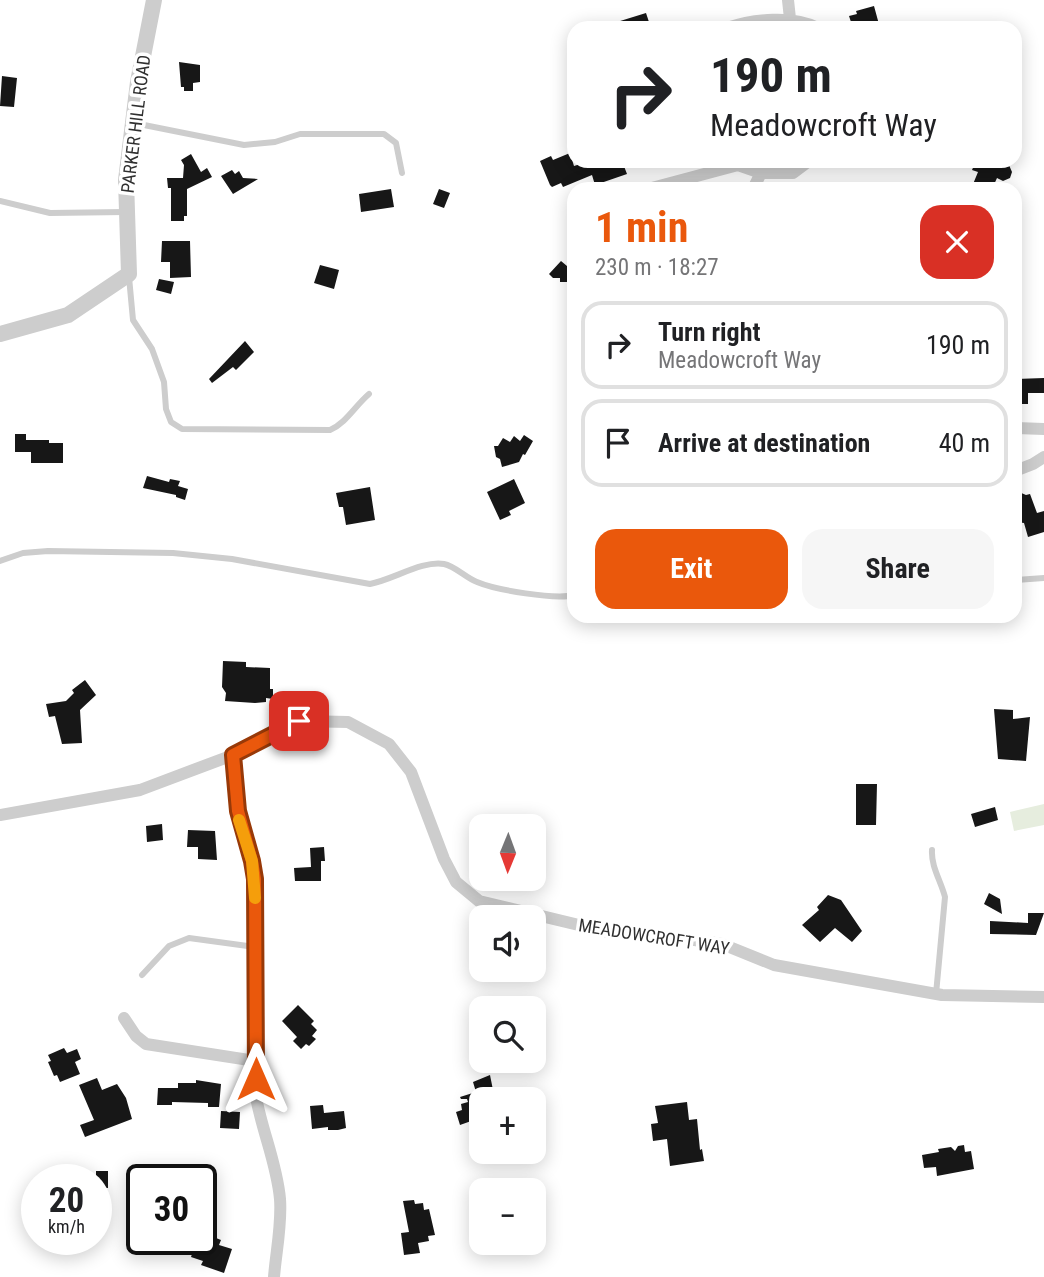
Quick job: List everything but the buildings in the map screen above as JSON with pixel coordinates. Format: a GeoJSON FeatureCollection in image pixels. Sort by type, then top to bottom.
{"type":"FeatureCollection","features":[{"type":"Feature","properties":{"kind":"street","name":"PARKER HILL ROAD"},"geometry":{"type":"LineString","coordinates":[[129,274],[126,180],[138,82],[154,0]]}},
{"type":"Feature","properties":{"kind":"street"},"geometry":{"type":"LineString","coordinates":[[788,0],[791,21]]}},
{"type":"Feature","properties":{"kind":"street"},"geometry":{"type":"LineString","coordinates":[[673,182],[724,168]]}},
{"type":"Feature","properties":{"kind":"street"},"geometry":{"type":"LineString","coordinates":[[769,168],[793,173],[800,168]]}},
{"type":"Feature","properties":{"kind":"street"},"geometry":{"type":"LineString","coordinates":[[0,334],[68,315],[129,274]]}},
{"type":"Feature","properties":{"kind":"street"},"geometry":{"type":"LineString","coordinates":[[1022,428],[1044,429]]}},
{"type":"Feature","properties":{"kind":"street"},"geometry":{"type":"LineString","coordinates":[[1022,468],[1044,457]]}},
{"type":"Feature","properties":{"kind":"street","name":"MEADOWCROFT WAY"},"geometry":{"type":"LineString","coordinates":[[0,815],[140,790],[233,755],[299,721],[348,722],[389,744],[411,772],[444,859],[456,882],[479,901],[608,932],[722,944],[774,965],[936,994],[1044,997]]}},
{"type":"Feature","properties":{"kind":"street"},"geometry":{"type":"LineString","coordinates":[[233,755],[238,811],[255,879],[258,1109],[277,1176],[281,1202],[274,1277]]}},
{"type":"Feature","properties":{"kind":"street"},"geometry":{"type":"LineString","coordinates":[[124,1018],[136,1036],[146,1044],[256,1061]]}},
{"type":"Feature","properties":{"kind":"lane"},"geometry":{"type":"LineString","coordinates":[[133,123],[244,145],[275,142],[300,134],[384,134],[396,143],[402,173]]}},
{"type":"Feature","properties":{"kind":"lane"},"geometry":{"type":"LineString","coordinates":[[0,201],[50,213],[127,212]]}},
{"type":"Feature","properties":{"kind":"lane"},"geometry":{"type":"LineString","coordinates":[[129,274],[133,320],[152,349],[164,382],[166,409],[171,422],[182,429],[330,430],[342,425],[353,408],[369,394]]}},
{"type":"Feature","properties":{"kind":"lane"},"geometry":{"type":"LineString","coordinates":[[0,561],[23,553],[48,551],[173,553],[232,559],[370,584],[383,582],[422,566],[444,564],[478,582],[499,588],[567,595]]}},
{"type":"Feature","properties":{"kind":"lane"},"geometry":{"type":"LineString","coordinates":[[1022,580],[1044,578]]}},
{"type":"Feature","properties":{"kind":"lane"},"geometry":{"type":"LineString","coordinates":[[932,850],[931,861],[942,883],[945,897],[936,994]]}},
{"type":"Feature","properties":{"kind":"lane"},"geometry":{"type":"LineString","coordinates":[[142,975],[169,946],[189,938],[255,947]]}},
{"type":"Feature","properties":{"kind":"green space"},"geometry":{"type":"Polygon","coordinates":[[[1044,804],[1044,825],[1014,831],[1010,812],[1044,804]]]}},
{"type":"Feature","properties":{"kind":"slow traffic"},"geometry":{"type":"LineString","coordinates":[[239,820],[252,861],[255,898]]}},
{"type":"Feature","properties":{"kind":"route"},"geometry":{"type":"LineString","coordinates":[[256,1079],[255,879],[239,821],[233,755],[299,721]]}}]}
